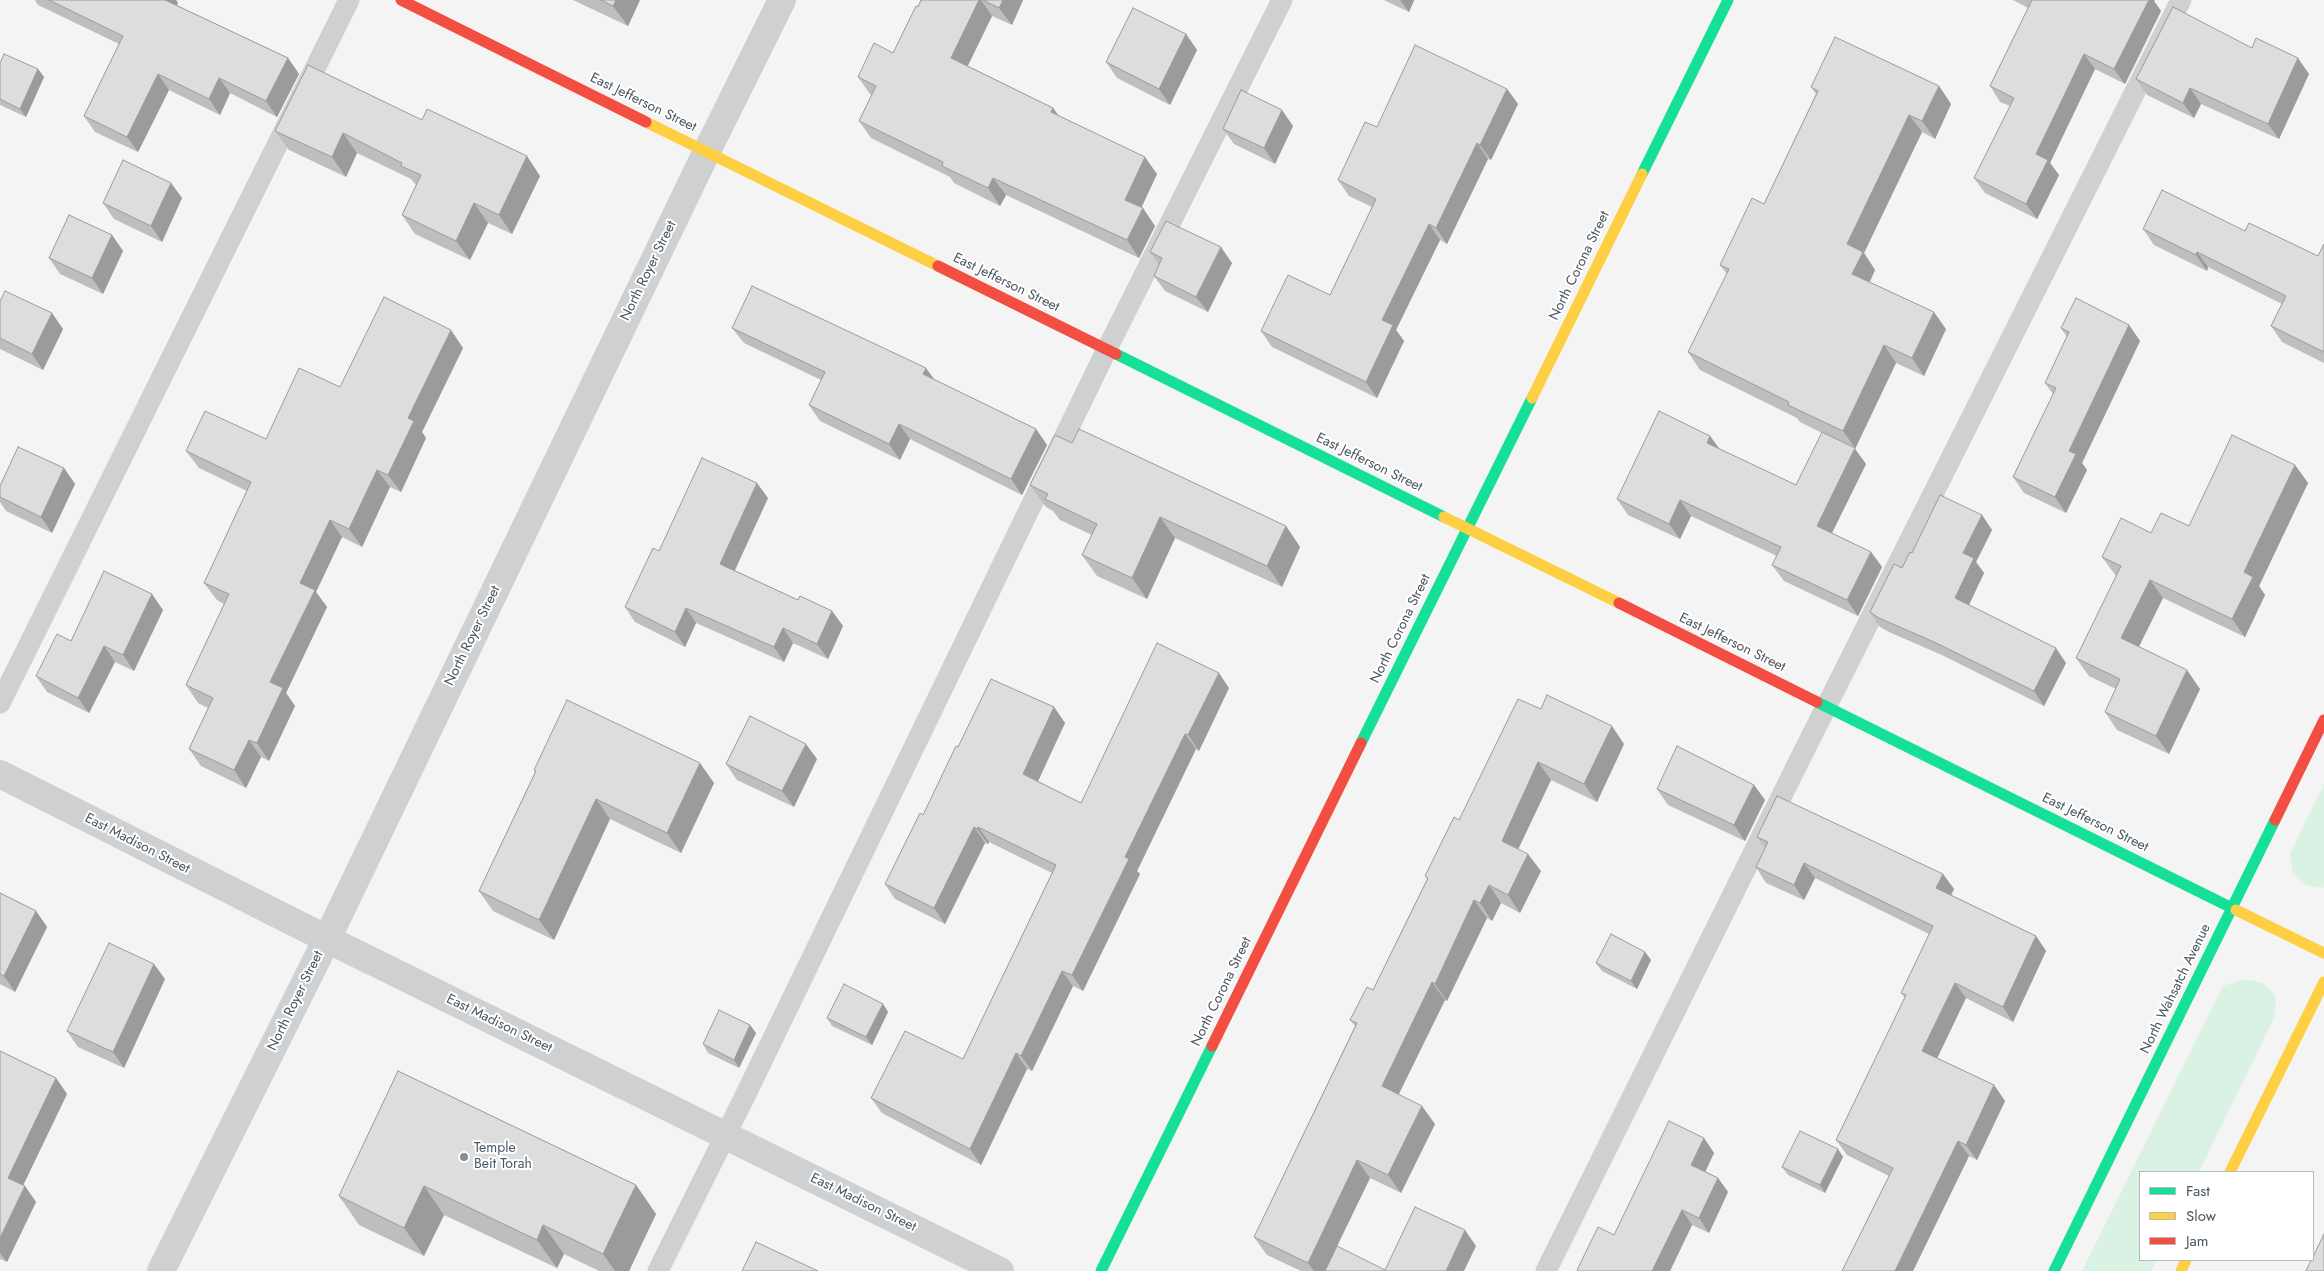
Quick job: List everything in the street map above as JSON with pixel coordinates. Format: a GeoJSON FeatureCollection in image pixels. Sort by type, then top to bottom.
{"type":"FeatureCollection","features":[{"type":"Feature","properties":{"kind":"street","name":"East Jefferson Street"},"geometry":{"type":"LineString","coordinates":[[401,0],[2324,953]]}},
{"type":"Feature","properties":{"kind":"street","name":"North Royer Street"},"geometry":{"type":"LineString","coordinates":[[161,1271],[327,939],[707,151],[782,0]]}},
{"type":"Feature","properties":{"kind":"street","name":"North Corona Street"},"geometry":{"type":"LineString","coordinates":[[1101,1271],[1728,0]]}},
{"type":"Feature","properties":{"kind":"street","name":"North Wahsatch Avenue"},"geometry":{"type":"LineString","coordinates":[[2054,1271],[2324,720]]}},
{"type":"Feature","properties":{"kind":"street","name":"East Madison Street"},"geometry":{"type":"LineString","coordinates":[[0,774],[327,939],[1000,1271]]}},
{"type":"Feature","properties":{"kind":"street"},"geometry":{"type":"LineString","coordinates":[[2230,1171],[2324,982]]}},
{"type":"Feature","properties":{"kind":"lane"},"geometry":{"type":"LineString","coordinates":[[0,703],[348,0]]}},
{"type":"Feature","properties":{"kind":"lane"},"geometry":{"type":"LineString","coordinates":[[658,1271],[726,1135],[1107,350],[1282,0]]}},
{"type":"Feature","properties":{"kind":"lane"},"geometry":{"type":"LineString","coordinates":[[1546,1271],[1826,707],[2181,0]]}},
{"type":"Feature","properties":{"kind":"green space"},"geometry":{"type":"Polygon","coordinates":[[[2324,784],[2323,888],[2306,885],[2292,871],[2290,854],[2324,784]]]}},
{"type":"Feature","properties":{"kind":"green space"},"geometry":{"type":"Polygon","coordinates":[[[2244,979],[2263,983],[2276,996],[2275,1016],[2199,1171],[2139,1171],[2139,1261],[2156,1261],[2151,1271],[2082,1271],[2223,986],[2244,979]]]}},
{"type":"Feature","properties":{"kind":"building"},"geometry":{"type":"Polygon","coordinates":[[[49,0],[165,0],[288,58],[266,101],[219,78],[209,99],[158,74],[127,137],[84,116],[123,36],[49,0]]]}},
{"type":"Feature","properties":{"kind":"building"},"geometry":{"type":"Polygon","coordinates":[[[601,0],[616,0],[613,6],[601,0]]]}},
{"type":"Feature","properties":{"kind":"building"},"geometry":{"type":"Polygon","coordinates":[[[921,0],[979,0],[951,58],[1053,108],[1051,112],[1145,157],[1125,200],[1143,208],[1127,240],[993,178],[988,188],[942,166],[943,162],[859,121],[876,86],[858,77],[874,43],[893,53],[916,6],[918,7],[921,0]]]}},
{"type":"Feature","properties":{"kind":"building"},"geometry":{"type":"Polygon","coordinates":[[[983,0],[1003,0],[999,8],[983,0]]]}},
{"type":"Feature","properties":{"kind":"building"},"geometry":{"type":"Polygon","coordinates":[[[2032,0],[2149,0],[2114,69],[2084,54],[2036,154],[2048,160],[2026,204],[1974,178],[2014,98],[1990,86],[2032,0]]]}},
{"type":"Feature","properties":{"kind":"building"},"geometry":{"type":"Polygon","coordinates":[[[2173,7],[2252,48],[2256,38],[2298,58],[2268,124],[2190,88],[2183,103],[2136,79],[2173,7]]]}},
{"type":"Feature","properties":{"kind":"building"},"geometry":{"type":"Polygon","coordinates":[[[1133,8],[1186,34],[1159,89],[1106,62],[1133,8]]]}},
{"type":"Feature","properties":{"kind":"building"},"geometry":{"type":"Polygon","coordinates":[[[1835,37],[1939,86],[1922,121],[1909,115],[1847,244],[1863,252],[1852,274],[1934,312],[1912,358],[1884,345],[1843,431],[1788,405],[1789,402],[1688,352],[1729,269],[1720,265],[1752,198],[1764,204],[1818,91],[1811,87],[1835,37]]]}},
{"type":"Feature","properties":{"kind":"building"},"geometry":{"type":"Polygon","coordinates":[[[1415,45],[1507,89],[1480,145],[1477,143],[1436,228],[1429,224],[1382,320],[1393,325],[1366,382],[1261,331],[1288,275],[1330,295],[1376,199],[1338,180],[1365,122],[1377,127],[1415,45]]]}},
{"type":"Feature","properties":{"kind":"building"},"geometry":{"type":"Polygon","coordinates":[[[4,54],[38,69],[20,109],[0,99],[0,63],[4,54]]]}},
{"type":"Feature","properties":{"kind":"building"},"geometry":{"type":"Polygon","coordinates":[[[308,65],[422,120],[427,109],[527,156],[499,215],[474,203],[456,241],[402,215],[421,175],[401,166],[402,163],[343,133],[332,157],[275,131],[308,65]]]}},
{"type":"Feature","properties":{"kind":"building"},"geometry":{"type":"Polygon","coordinates":[[[1241,90],[1282,110],[1264,148],[1223,129],[1241,90]]]}},
{"type":"Feature","properties":{"kind":"building"},"geometry":{"type":"Polygon","coordinates":[[[123,160],[171,183],[151,226],[103,203],[123,160]]]}},
{"type":"Feature","properties":{"kind":"building"},"geometry":{"type":"Polygon","coordinates":[[[2162,190],[2245,231],[2249,223],[2318,256],[2324,244],[2324,352],[2271,326],[2286,296],[2197,252],[2196,255],[2143,229],[2162,190]]]}},
{"type":"Feature","properties":{"kind":"building"},"geometry":{"type":"Polygon","coordinates":[[[69,215],[112,235],[92,278],[49,258],[69,215]]]}},
{"type":"Feature","properties":{"kind":"building"},"geometry":{"type":"Polygon","coordinates":[[[1166,221],[1221,247],[1196,297],[1154,276],[1162,258],[1150,252],[1166,221]]]}},
{"type":"Feature","properties":{"kind":"building"},"geometry":{"type":"Polygon","coordinates":[[[752,286],[926,368],[923,374],[1036,429],[1011,479],[899,424],[889,444],[809,405],[825,372],[732,328],[752,286]]]}},
{"type":"Feature","properties":{"kind":"building"},"geometry":{"type":"Polygon","coordinates":[[[5,291],[52,313],[32,354],[0,338],[0,301],[5,291]]]}},
{"type":"Feature","properties":{"kind":"building"},"geometry":{"type":"Polygon","coordinates":[[[384,297],[451,330],[408,418],[414,421],[388,475],[377,470],[349,529],[330,520],[300,583],[315,590],[270,682],[283,688],[257,743],[249,740],[234,770],[189,749],[213,698],[186,685],[229,594],[204,583],[251,482],[186,451],[205,411],[266,439],[299,368],[340,387],[384,297]]]}},
{"type":"Feature","properties":{"kind":"building"},"geometry":{"type":"Polygon","coordinates":[[[2076,298],[2129,325],[2069,451],[2076,454],[2055,497],[2013,477],[2056,388],[2045,383],[2069,332],[2061,328],[2076,298]]]}},
{"type":"Feature","properties":{"kind":"building"},"geometry":{"type":"Polygon","coordinates":[[[1659,411],[1710,436],[1707,443],[1796,485],[1822,432],[1855,448],[1817,526],[1871,552],[1847,600],[1772,565],[1781,547],[1680,500],[1669,524],[1617,499],[1659,411]]]}},
{"type":"Feature","properties":{"kind":"building"},"geometry":{"type":"Polygon","coordinates":[[[1079,429],[1286,526],[1267,566],[1160,517],[1132,578],[1082,555],[1097,524],[1045,499],[1048,494],[1030,485],[1055,435],[1072,443],[1079,429]]]}},
{"type":"Feature","properties":{"kind":"building"},"geometry":{"type":"Polygon","coordinates":[[[2232,435],[2295,465],[2244,572],[2253,577],[2232,619],[2150,580],[2121,638],[2187,670],[2156,736],[2105,712],[2120,679],[2076,658],[2121,566],[2102,557],[2121,518],[2151,533],[2161,513],[2189,526],[2232,435]]]}},
{"type":"Feature","properties":{"kind":"building"},"geometry":{"type":"Polygon","coordinates":[[[18,447],[64,468],[41,517],[0,497],[0,486],[18,447]]]}},
{"type":"Feature","properties":{"kind":"building"},"geometry":{"type":"Polygon","coordinates":[[[702,458],[757,483],[720,564],[798,600],[800,596],[832,611],[817,644],[783,628],[774,647],[686,608],[675,632],[625,607],[653,548],[659,551],[702,458]]]}},
{"type":"Feature","properties":{"kind":"building"},"geometry":{"type":"Polygon","coordinates":[[[1940,495],[1982,515],[1963,553],[1974,558],[1955,598],[2056,648],[2034,691],[1870,612],[1894,564],[1902,568],[1910,552],[1912,553],[1940,495]]]}},
{"type":"Feature","properties":{"kind":"building"},"geometry":{"type":"Polygon","coordinates":[[[104,571],[152,594],[123,655],[104,646],[78,698],[36,676],[57,634],[71,641],[104,571]]]}},
{"type":"Feature","properties":{"kind":"building"},"geometry":{"type":"Polygon","coordinates":[[[1157,643],[1219,673],[1188,735],[1185,734],[1125,857],[1129,859],[1072,975],[1062,971],[1021,1056],[1016,1053],[970,1149],[871,1098],[905,1031],[963,1059],[1056,865],[978,827],[977,829],[974,827],[934,908],[885,884],[920,813],[923,815],[991,679],[1054,707],[1023,774],[1081,803],[1157,643]]]}},
{"type":"Feature","properties":{"kind":"building"},"geometry":{"type":"Polygon","coordinates":[[[1547,695],[1612,726],[1584,784],[1538,762],[1502,841],[1528,854],[1508,895],[1489,885],[1480,903],[1474,900],[1435,984],[1432,982],[1382,1086],[1422,1106],[1388,1175],[1357,1160],[1308,1263],[1254,1237],[1357,1023],[1350,1020],[1367,987],[1373,990],[1428,878],[1425,876],[1454,817],[1459,820],[1518,699],[1541,709],[1547,695]]]}},
{"type":"Feature","properties":{"kind":"building"},"geometry":{"type":"Polygon","coordinates":[[[567,700],[700,763],[667,833],[596,799],[539,920],[479,891],[536,771],[534,770],[567,700]]]}},
{"type":"Feature","properties":{"kind":"building"},"geometry":{"type":"Polygon","coordinates":[[[750,716],[806,744],[782,791],[726,764],[750,716]]]}},
{"type":"Feature","properties":{"kind":"building"},"geometry":{"type":"Polygon","coordinates":[[[1677,746],[1754,785],[1734,825],[1657,789],[1677,746]]]}},
{"type":"Feature","properties":{"kind":"building"},"geometry":{"type":"Polygon","coordinates":[[[1777,796],[1943,874],[1936,888],[2036,936],[2003,1007],[1955,983],[1922,1051],[1994,1085],[1966,1145],[1958,1141],[1895,1271],[1842,1271],[1893,1168],[1836,1140],[1906,995],[1901,993],[1933,926],[1804,863],[1794,885],[1756,867],[1768,842],[1757,837],[1777,796]]]}},
{"type":"Feature","properties":{"kind":"building"},"geometry":{"type":"Polygon","coordinates":[[[0,893],[36,911],[4,976],[0,974],[0,893]]]}},
{"type":"Feature","properties":{"kind":"building"},"geometry":{"type":"Polygon","coordinates":[[[1611,934],[1645,952],[1631,981],[1596,963],[1611,934]]]}},
{"type":"Feature","properties":{"kind":"building"},"geometry":{"type":"Polygon","coordinates":[[[109,943],[154,964],[113,1052],[67,1031],[109,943]]]}},
{"type":"Feature","properties":{"kind":"building"},"geometry":{"type":"Polygon","coordinates":[[[844,984],[883,1004],[866,1037],[827,1018],[844,984]]]}},
{"type":"Feature","properties":{"kind":"building"},"geometry":{"type":"Polygon","coordinates":[[[719,1010],[750,1025],[734,1060],[703,1044],[719,1010]]]}},
{"type":"Feature","properties":{"kind":"building"},"geometry":{"type":"Polygon","coordinates":[[[0,1051],[56,1078],[8,1178],[25,1186],[0,1238],[0,1051]]]}},
{"type":"Feature","properties":{"kind":"building","name":"Temple Beit Torah"},"geometry":{"type":"Polygon","coordinates":[[[398,1071],[636,1185],[603,1254],[543,1225],[537,1240],[424,1186],[404,1228],[339,1196],[398,1071]]]}},
{"type":"Feature","properties":{"kind":"building"},"geometry":{"type":"Polygon","coordinates":[[[1669,1121],[1704,1138],[1691,1165],[1718,1178],[1699,1218],[1682,1210],[1652,1271],[1578,1271],[1598,1227],[1614,1235],[1669,1121]]]}},
{"type":"Feature","properties":{"kind":"building"},"geometry":{"type":"Polygon","coordinates":[[[1800,1131],[1838,1149],[1820,1185],[1782,1167],[1800,1131]]]}},
{"type":"Feature","properties":{"kind":"building"},"geometry":{"type":"Polygon","coordinates":[[[1415,1207],[1465,1230],[1446,1271],[1325,1271],[1337,1246],[1385,1270],[1415,1207]]]}},
{"type":"Feature","properties":{"kind":"building"},"geometry":{"type":"Polygon","coordinates":[[[2324,1234],[2324,1271],[2306,1271],[2311,1261],[2314,1261],[2314,1255],[2324,1234]]]}},
{"type":"Feature","properties":{"kind":"building"},"geometry":{"type":"Polygon","coordinates":[[[756,1242],[818,1271],[742,1271],[756,1242]]]}},
{"type":"Feature","properties":{"kind":"traffic: fast"},"geometry":{"type":"LineString","coordinates":[[1642,174],[1728,0]]}},
{"type":"Feature","properties":{"kind":"traffic: fast"},"geometry":{"type":"LineString","coordinates":[[1116,354],[1444,517]]}},
{"type":"Feature","properties":{"kind":"traffic: fast"},"geometry":{"type":"LineString","coordinates":[[1361,743],[1532,398]]}},
{"type":"Feature","properties":{"kind":"traffic: fast"},"geometry":{"type":"LineString","coordinates":[[1817,702],[2236,910]]}},
{"type":"Feature","properties":{"kind":"traffic: fast"},"geometry":{"type":"LineString","coordinates":[[2054,1271],[2275,820]]}},
{"type":"Feature","properties":{"kind":"traffic: fast"},"geometry":{"type":"LineString","coordinates":[[1101,1271],[1212,1046]]}},
{"type":"Feature","properties":{"kind":"traffic: slow"},"geometry":{"type":"LineString","coordinates":[[646,122],[938,266]]}},
{"type":"Feature","properties":{"kind":"traffic: slow"},"geometry":{"type":"LineString","coordinates":[[1532,398],[1642,174]]}},
{"type":"Feature","properties":{"kind":"traffic: slow"},"geometry":{"type":"LineString","coordinates":[[1444,517],[1619,603]]}},
{"type":"Feature","properties":{"kind":"traffic: slow"},"geometry":{"type":"LineString","coordinates":[[2236,910],[2324,953]]}},
{"type":"Feature","properties":{"kind":"traffic: slow"},"geometry":{"type":"LineString","coordinates":[[2230,1171],[2324,982]]}},
{"type":"Feature","properties":{"kind":"traffic: slow"},"geometry":{"type":"LineString","coordinates":[[2181,1271],[2186,1261]]}},
{"type":"Feature","properties":{"kind":"traffic: jam"},"geometry":{"type":"LineString","coordinates":[[401,0],[646,122]]}},
{"type":"Feature","properties":{"kind":"traffic: jam"},"geometry":{"type":"LineString","coordinates":[[938,266],[1116,354]]}},
{"type":"Feature","properties":{"kind":"traffic: jam"},"geometry":{"type":"LineString","coordinates":[[1619,603],[1817,702]]}},
{"type":"Feature","properties":{"kind":"traffic: jam"},"geometry":{"type":"LineString","coordinates":[[2275,820],[2324,720]]}},
{"type":"Feature","properties":{"kind":"traffic: jam"},"geometry":{"type":"LineString","coordinates":[[1212,1046],[1361,743]]}},
{"type":"Feature","properties":{"kind":"place","name":"Temple Beit Torah"},"geometry":{"type":"Point","coordinates":[464,1157]}}]}
